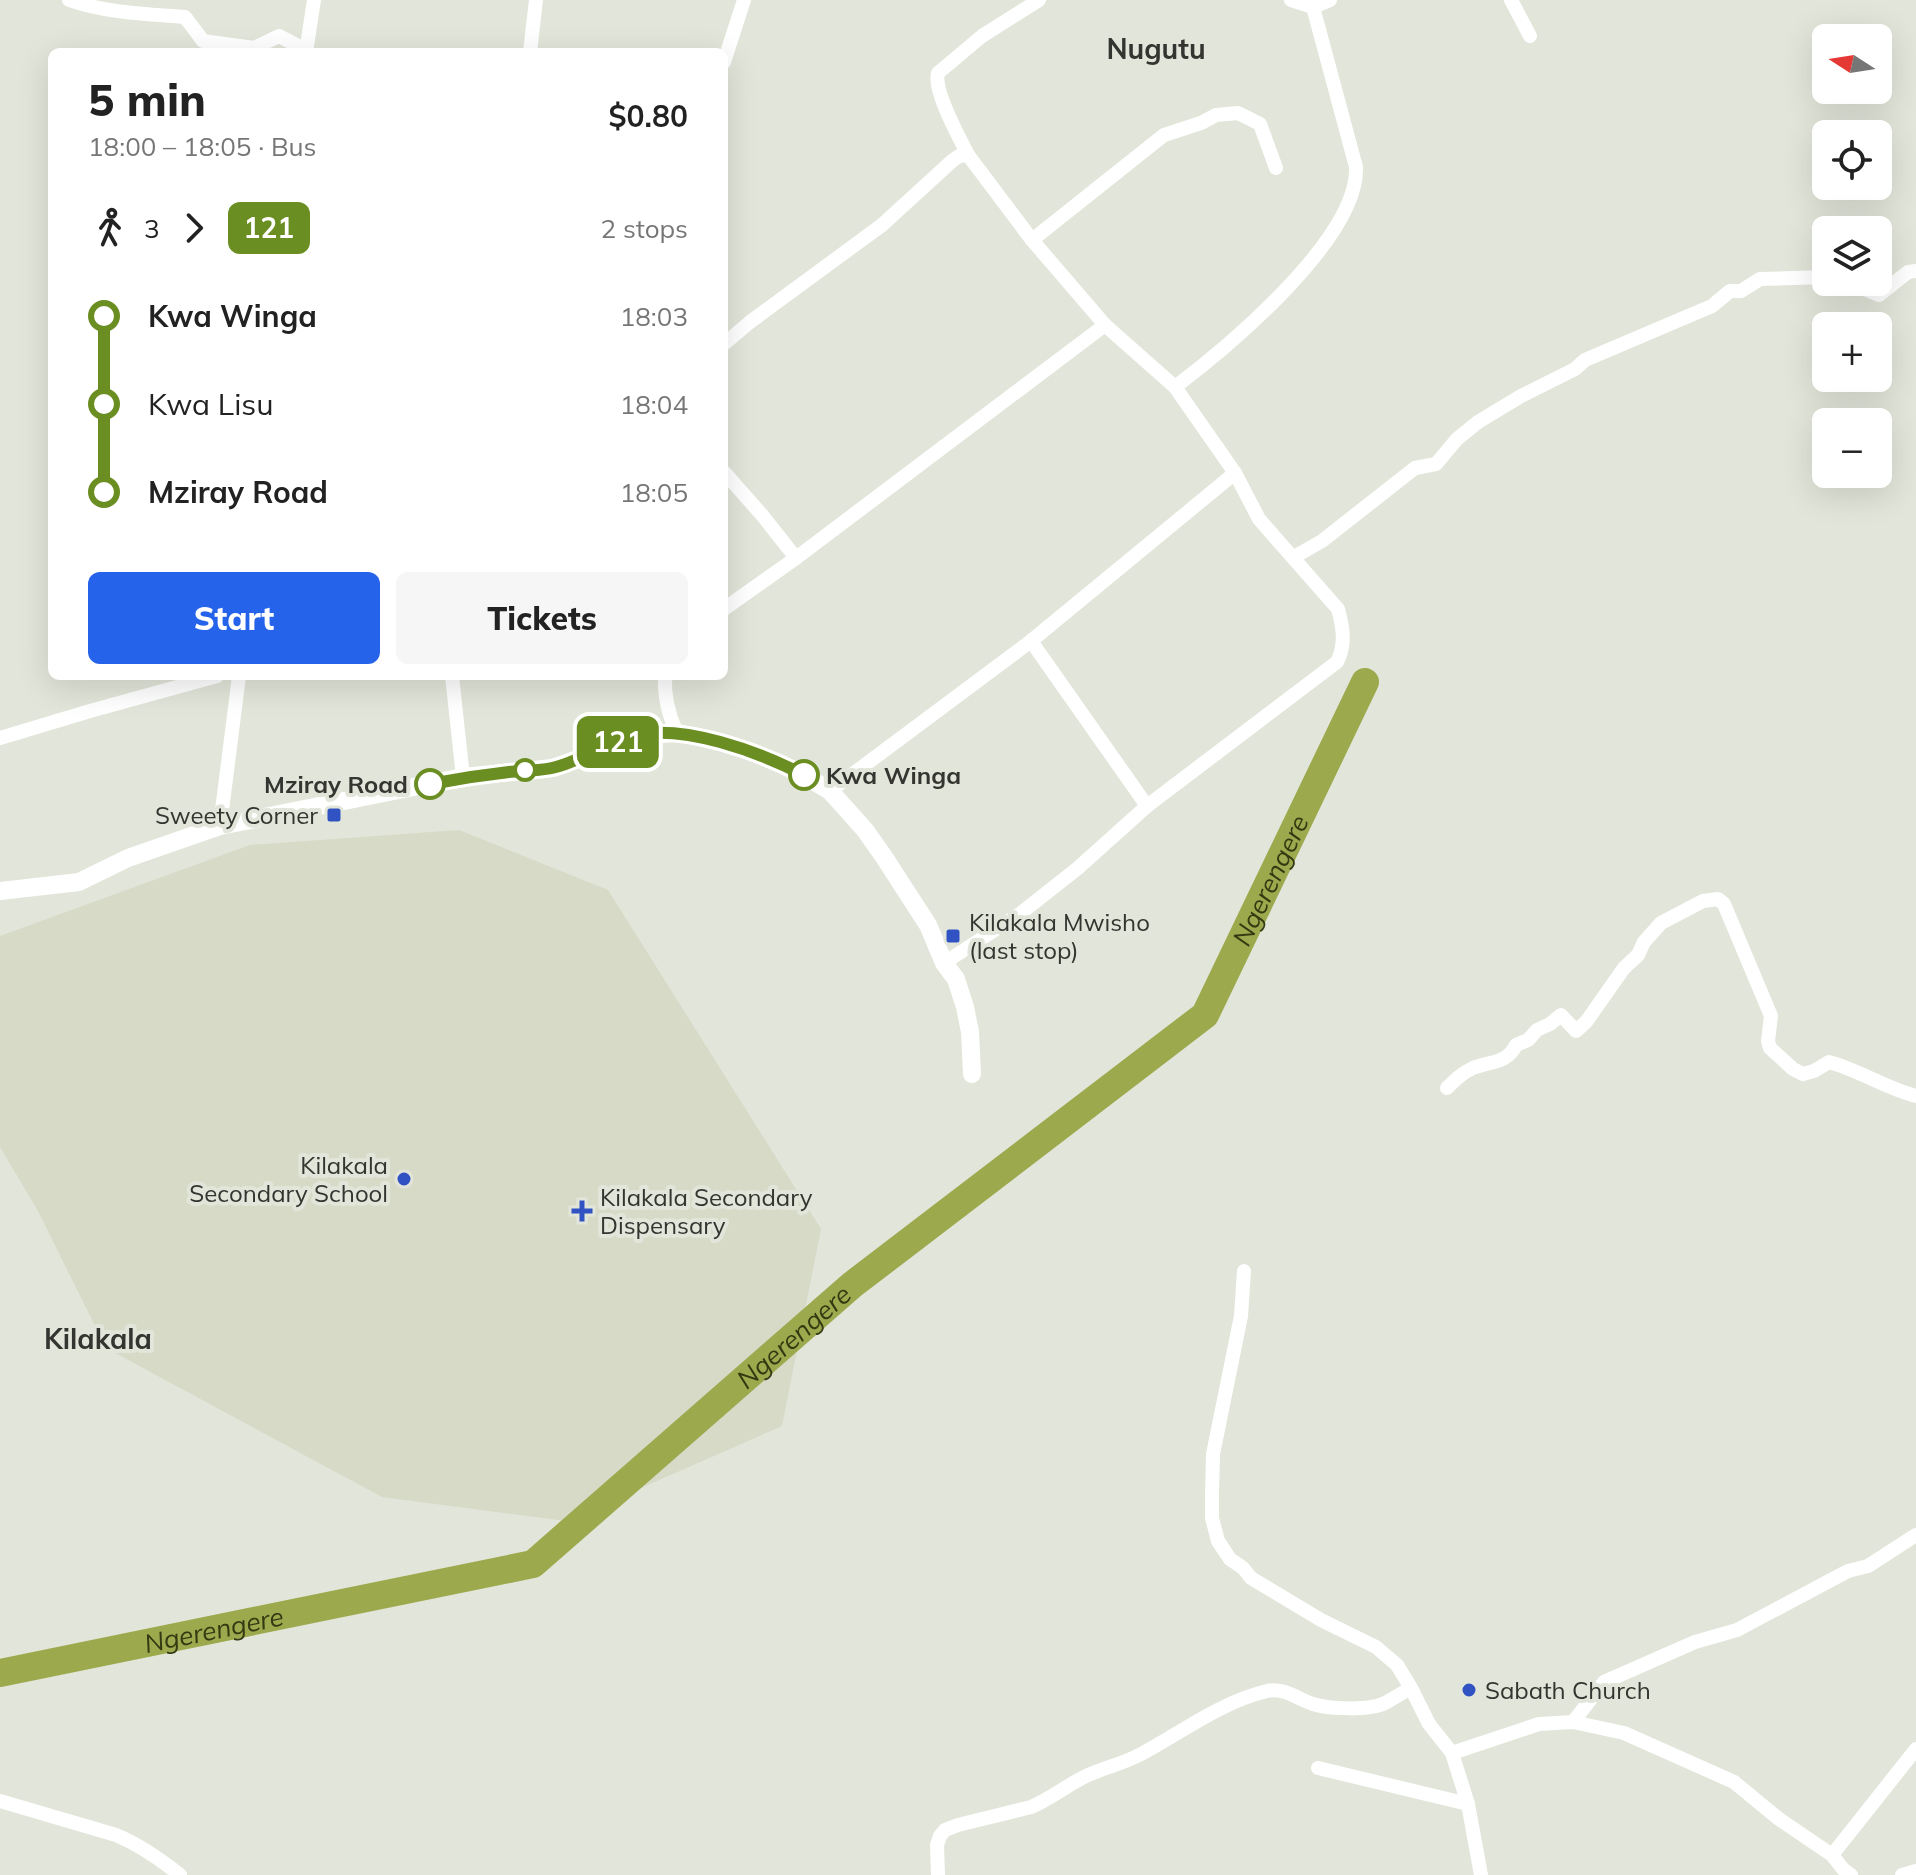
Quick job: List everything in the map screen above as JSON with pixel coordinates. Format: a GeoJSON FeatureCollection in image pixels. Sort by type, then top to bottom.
{"type":"FeatureCollection","features":[{"type":"Feature","properties":{"kind":"street"},"geometry":{"type":"LineString","coordinates":[[69,0],[87,6],[122,6],[185,17],[203,41],[254,48],[279,36],[301,48]]}},
{"type":"Feature","properties":{"kind":"street"},"geometry":{"type":"LineString","coordinates":[[306,48],[314,0]]}},
{"type":"Feature","properties":{"kind":"street"},"geometry":{"type":"LineString","coordinates":[[530,48],[536,0]]}},
{"type":"Feature","properties":{"kind":"street"},"geometry":{"type":"LineString","coordinates":[[728,50],[744,0]]}},
{"type":"Feature","properties":{"kind":"street"},"geometry":{"type":"LineString","coordinates":[[944,963],[1021,913],[1078,868],[1147,806],[1337,662],[1343,642],[1338,609],[1259,519],[1235,473],[1175,387],[1105,325],[1032,240],[968,155],[948,114],[936,81],[938,73],[982,36],[1039,0]]}},
{"type":"Feature","properties":{"kind":"street"},"geometry":{"type":"LineString","coordinates":[[1291,0],[1313,7],[1330,0]]}},
{"type":"Feature","properties":{"kind":"street"},"geometry":{"type":"LineString","coordinates":[[1511,0],[1530,36]]}},
{"type":"Feature","properties":{"kind":"street"},"geometry":{"type":"LineString","coordinates":[[1175,387],[1216,356],[1298,277],[1326,243],[1354,190],[1356,167],[1313,7]]}},
{"type":"Feature","properties":{"kind":"street"},"geometry":{"type":"LineString","coordinates":[[1032,240],[1164,135],[1216,115],[1238,113],[1260,124],[1276,168]]}},
{"type":"Feature","properties":{"kind":"street"},"geometry":{"type":"LineString","coordinates":[[728,341],[882,225],[952,161],[968,155]]}},
{"type":"Feature","properties":{"kind":"street"},"geometry":{"type":"LineString","coordinates":[[1892,285],[1908,272],[1916,271]]}},
{"type":"Feature","properties":{"kind":"street"},"geometry":{"type":"LineString","coordinates":[[1294,557],[1322,541],[1415,468],[1436,464],[1457,439],[1478,422],[1575,369],[1585,360],[1712,306],[1730,291],[1741,291],[1760,279],[1812,277]]}},
{"type":"Feature","properties":{"kind":"street"},"geometry":{"type":"LineString","coordinates":[[728,606],[1105,325]]}},
{"type":"Feature","properties":{"kind":"street"},"geometry":{"type":"LineString","coordinates":[[830,791],[1031,641],[1235,473]]}},
{"type":"Feature","properties":{"kind":"street"},"geometry":{"type":"LineString","coordinates":[[728,477],[796,558]]}},
{"type":"Feature","properties":{"kind":"street"},"geometry":{"type":"LineString","coordinates":[[1031,641],[1147,806]]}},
{"type":"Feature","properties":{"kind":"street"},"geometry":{"type":"LineString","coordinates":[[0,738],[202,680]]}},
{"type":"Feature","properties":{"kind":"street"},"geometry":{"type":"LineString","coordinates":[[220,826],[238,680]]}},
{"type":"Feature","properties":{"kind":"street"},"geometry":{"type":"LineString","coordinates":[[452,680],[463,777]]}},
{"type":"Feature","properties":{"kind":"street"},"geometry":{"type":"LineString","coordinates":[[665,680],[667,708],[677,733]]}},
{"type":"Feature","properties":{"kind":"street"},"geometry":{"type":"LineString","coordinates":[[0,891],[79,882],[128,858],[220,826],[463,777],[553,768],[633,736],[677,733],[720,742],[783,765],[830,791],[865,830],[928,925],[944,963],[956,979],[970,1032],[972,1074]]}},
{"type":"Feature","properties":{"kind":"street"},"geometry":{"type":"LineString","coordinates":[[1447,1088],[1470,1069],[1501,1061],[1516,1045],[1528,1040],[1537,1030],[1561,1015],[1576,1031],[1661,923],[1703,901],[1718,899],[1724,904],[1771,1016],[1770,1048],[1803,1074],[1829,1062],[1916,1096]]}},
{"type":"Feature","properties":{"kind":"street"},"geometry":{"type":"LineString","coordinates":[[1244,1271],[1241,1316],[1213,1454],[1212,1518],[1218,1541],[1230,1559],[1264,1587],[1376,1647],[1397,1665],[1429,1724],[1452,1753],[1468,1804],[1481,1875]]}},
{"type":"Feature","properties":{"kind":"street"},"geometry":{"type":"LineString","coordinates":[[1573,1722],[1604,1682],[1695,1642],[1737,1630],[1848,1571],[1868,1566],[1916,1535]]}},
{"type":"Feature","properties":{"kind":"street"},"geometry":{"type":"LineString","coordinates":[[938,1875],[938,1840],[948,1828],[1031,1807],[1087,1775],[1140,1755],[1179,1731],[1247,1697],[1279,1690],[1323,1707],[1368,1708],[1386,1703],[1411,1688]]}},
{"type":"Feature","properties":{"kind":"street"},"geometry":{"type":"LineString","coordinates":[[1452,1753],[1539,1724],[1573,1722],[1624,1733],[1734,1782],[1779,1819],[1832,1855],[1851,1875]]}},
{"type":"Feature","properties":{"kind":"street"},"geometry":{"type":"LineString","coordinates":[[1832,1855],[1916,1749]]}},
{"type":"Feature","properties":{"kind":"street"},"geometry":{"type":"LineString","coordinates":[[1318,1768],[1468,1804]]}},
{"type":"Feature","properties":{"kind":"street"},"geometry":{"type":"LineString","coordinates":[[0,1801],[116,1835],[158,1857],[180,1875]]}},
{"type":"Feature","properties":{"kind":"street"},"geometry":{"type":"LineString","coordinates":[[1902,1875],[1916,1871]]}},
{"type":"Feature","properties":{"kind":"shaded area","name":"Kilakala Secondary School"},"geometry":{"type":"Polygon","coordinates":[[[459,830],[608,890],[821,1229],[782,1426],[566,1521],[382,1497],[106,1348],[38,1211],[0,1147],[0,936],[250,845],[459,830]]]}},
{"type":"Feature","properties":{"kind":"waterway","name":"Ngerengere"},"geometry":{"type":"LineString","coordinates":[[0,1673],[533,1564],[852,1285],[1205,1015],[1365,682]]}},
{"type":"Feature","properties":{"kind":"bus line","name":"121"},"geometry":{"type":"LineString","coordinates":[[430,784],[463,777],[553,768],[633,736],[677,733],[752,752],[804,775]]}},
{"type":"Feature","properties":{"kind":"place","name":"Kwa Winga"},"geometry":{"type":"Point","coordinates":[804,775]}},
{"type":"Feature","properties":{"kind":"place","name":"Mziray Road"},"geometry":{"type":"Point","coordinates":[430,784]}},
{"type":"Feature","properties":{"kind":"place","name":"Sweety Corner"},"geometry":{"type":"Point","coordinates":[334,815]}},
{"type":"Feature","properties":{"kind":"place","name":"Kilakala Mwisho (last stop)"},"geometry":{"type":"Point","coordinates":[953,936]}},
{"type":"Feature","properties":{"kind":"place","name":"Kilakala Secondary School"},"geometry":{"type":"Point","coordinates":[404,1179]}},
{"type":"Feature","properties":{"kind":"place","name":"Kilakala Secondary Dispensary"},"geometry":{"type":"Point","coordinates":[582,1211]}},
{"type":"Feature","properties":{"kind":"place","name":"Sabath Church"},"geometry":{"type":"Point","coordinates":[1469,1690]}},
{"type":"Feature","properties":{"kind":"district","name":"Nugutu"},"geometry":{"type":"Point","coordinates":[1156,48]}},
{"type":"Feature","properties":{"kind":"district","name":"Kilakala"},"geometry":{"type":"Point","coordinates":[98,1338]}}]}
